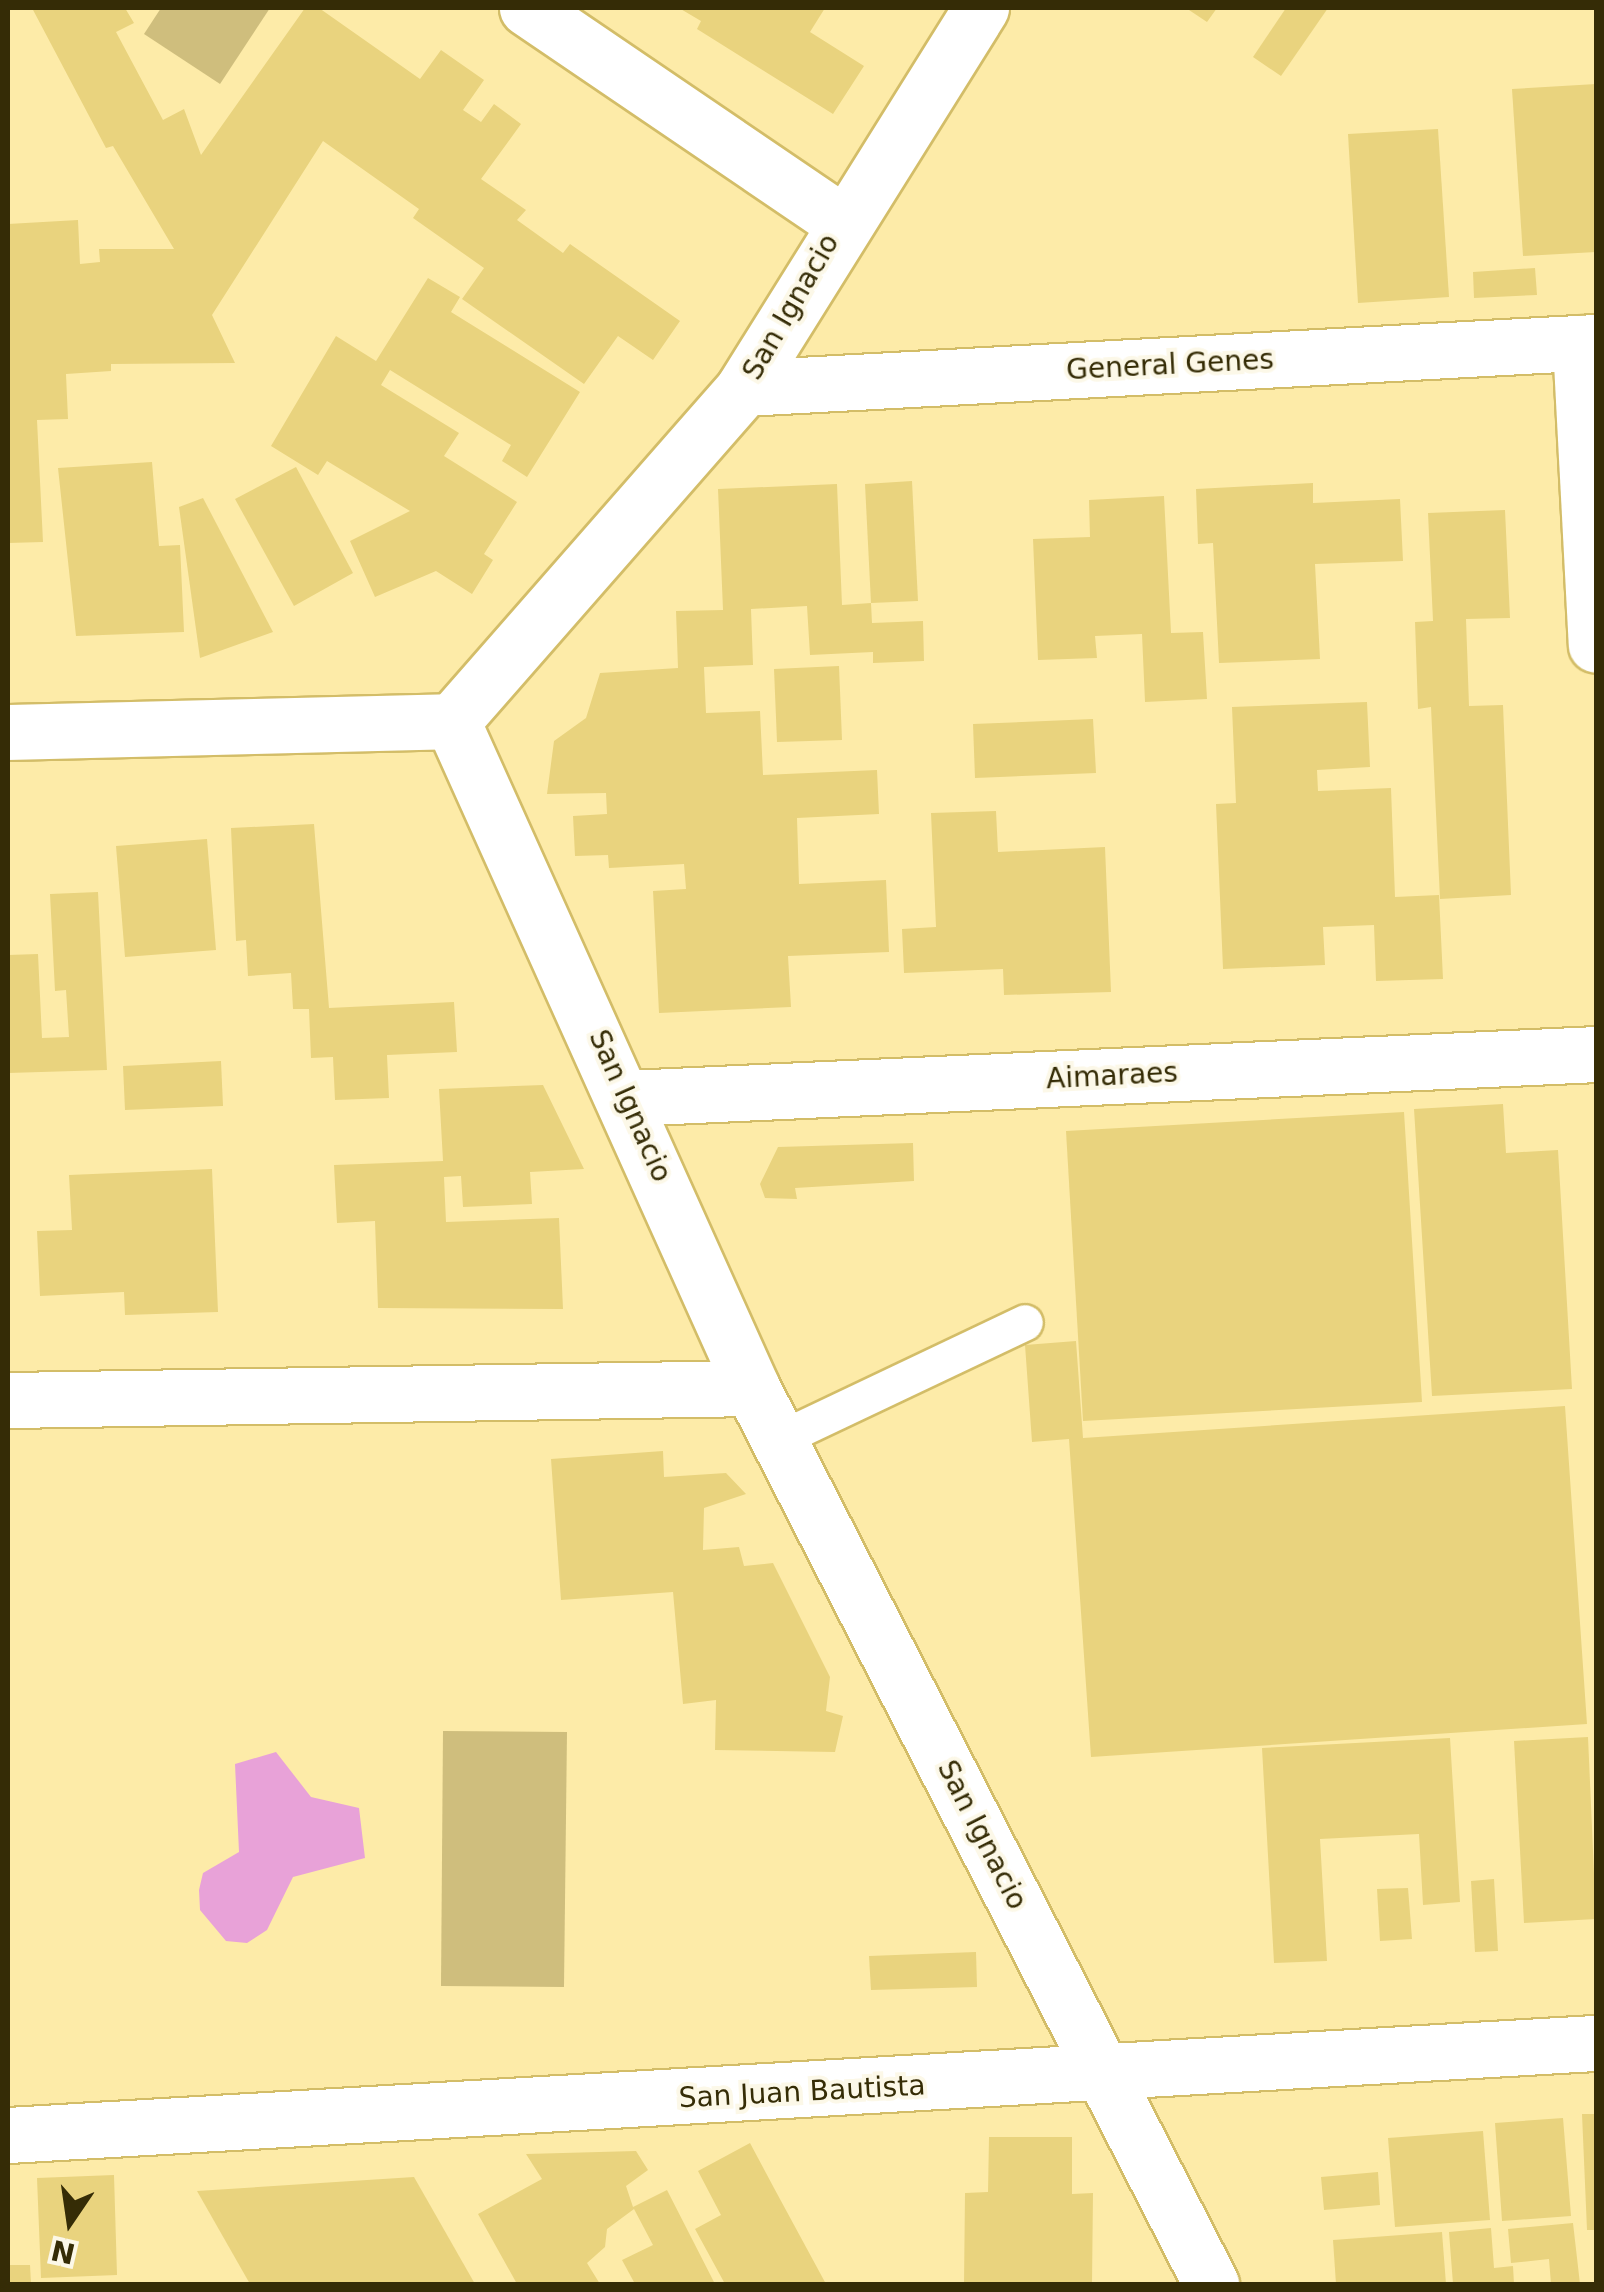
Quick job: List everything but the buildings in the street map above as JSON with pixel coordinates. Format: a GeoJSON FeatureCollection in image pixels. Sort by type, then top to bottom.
{"type":"FeatureCollection","features":[{"type":"Feature","properties":{"kind":"street"},"geometry":{"type":"LineString","coordinates":[[527,8],[841,221]]}},
{"type":"Feature","properties":{"kind":"street","name":"San Ignacio"},"geometry":{"type":"LineString","coordinates":[[981,8],[841,221],[744,388],[452,721],[628,1098],[752,1388],[1212,2284]]}},
{"type":"Feature","properties":{"kind":"street"},"geometry":{"type":"LineString","coordinates":[[1588,343],[1596,645]]}},
{"type":"Feature","properties":{"kind":"street","name":"General Genes"},"geometry":{"type":"LineString","coordinates":[[744,388],[1588,343]]}},
{"type":"Feature","properties":{"kind":"street"},"geometry":{"type":"LineString","coordinates":[[8,732],[452,721]]}},
{"type":"Feature","properties":{"kind":"street","name":"Aimaraes"},"geometry":{"type":"LineString","coordinates":[[628,1098],[1596,1054]]}},
{"type":"Feature","properties":{"kind":"street"},"geometry":{"type":"LineString","coordinates":[[8,1400],[752,1388]]}},
{"type":"Feature","properties":{"kind":"street","name":"San Juan Bautista"},"geometry":{"type":"LineString","coordinates":[[8,2135],[1106,2075],[1596,2043]]}},
{"type":"Feature","properties":{"kind":"lane"},"geometry":{"type":"LineString","coordinates":[[780,1439],[1025,1322]]}},
{"type":"Feature","properties":{"kind":"shaded area"},"geometry":{"type":"Polygon","coordinates":[[[161,8],[270,8],[220,84],[144,34],[161,8]]]}},
{"type":"Feature","properties":{"kind":"shaded area"},"geometry":{"type":"Polygon","coordinates":[[[443,1731],[567,1732],[564,1987],[441,1986],[443,1731]]]}},
{"type":"Feature","properties":{"kind":"shaded area"},"geometry":{"type":"Polygon","coordinates":[[[276,1752],[311,1797],[359,1808],[365,1858],[293,1877],[267,1930],[247,1943],[226,1941],[200,1910],[203,1873],[239,1852],[235,1764],[276,1752]]]}}]}
